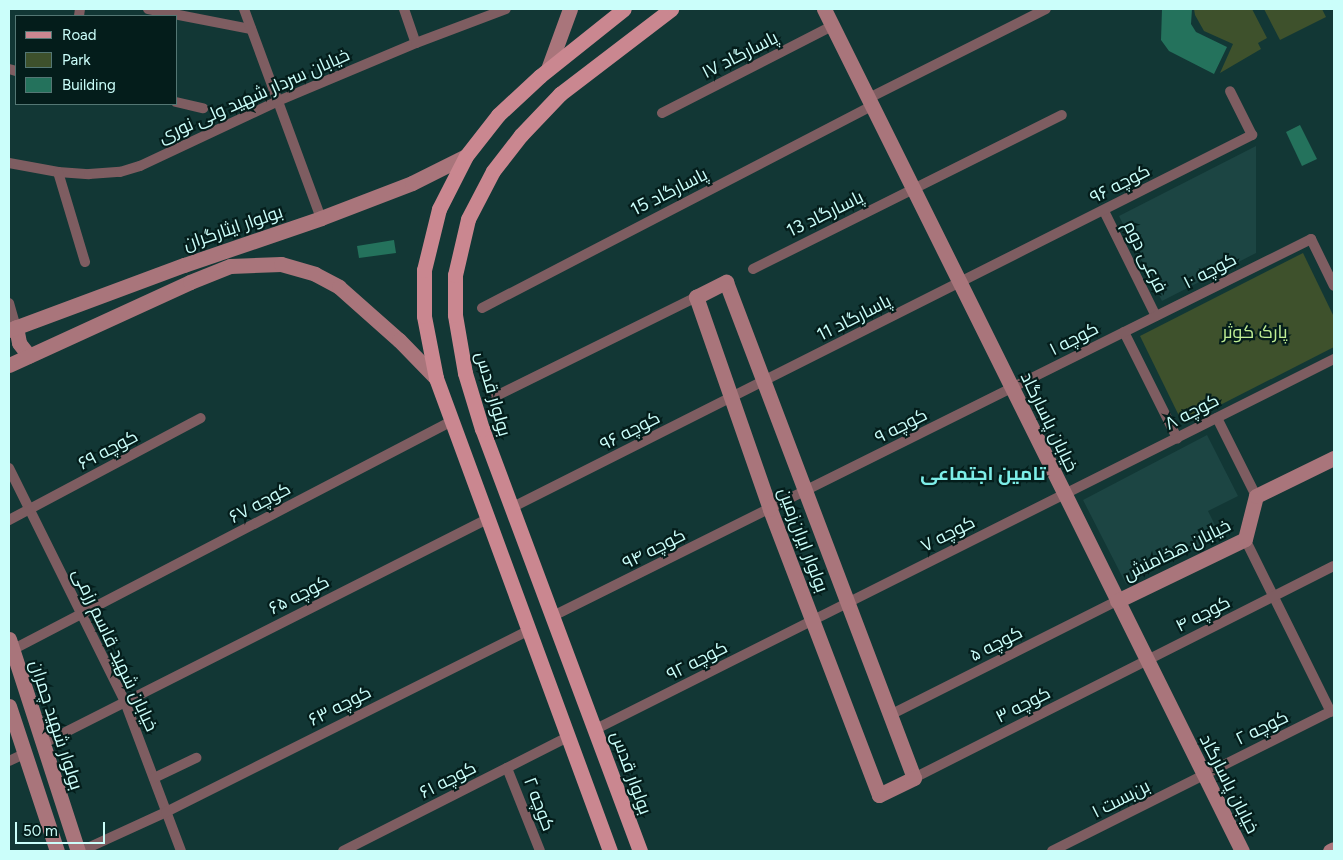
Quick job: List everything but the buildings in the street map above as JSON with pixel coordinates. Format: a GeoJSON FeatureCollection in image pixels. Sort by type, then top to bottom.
{"type":"FeatureCollection","features":[{"type":"Feature","properties":{"kind":"main road"},"geometry":{"type":"LineString","coordinates":[[610,851],[436,378],[424,316],[424,270],[440,209],[466,156],[498,115],[548,69],[624,9]]}},
{"type":"Feature","properties":{"kind":"main road","name":"بولوار قدس"},"geometry":{"type":"LineString","coordinates":[[640,851],[511,508],[465,373],[454,315],[455,275],[468,219],[493,171],[521,135],[560,94],[671,9]]}},
{"type":"Feature","properties":{"kind":"street"},"geometry":{"type":"LineString","coordinates":[[148,9],[251,29]]}},
{"type":"Feature","properties":{"kind":"street"},"geometry":{"type":"LineString","coordinates":[[244,9],[321,218]]}},
{"type":"Feature","properties":{"kind":"street"},"geometry":{"type":"LineString","coordinates":[[404,9],[416,43]]}},
{"type":"Feature","properties":{"kind":"street","name":"خیابان سردار شهید ولی نوری"},"geometry":{"type":"LineString","coordinates":[[9,163],[58,172],[89,174],[120,172],[140,166],[278,101],[416,43],[506,9]]}},
{"type":"Feature","properties":{"kind":"street"},"geometry":{"type":"LineString","coordinates":[[548,69],[570,9]]}},
{"type":"Feature","properties":{"kind":"street","name":"خیابان پاسارگاد"},"geometry":{"type":"LineString","coordinates":[[824,9],[912,190],[1242,851]]}},
{"type":"Feature","properties":{"kind":"street","name":"پاسارگاد 15"},"geometry":{"type":"LineString","coordinates":[[482,308],[1046,9]]}},
{"type":"Feature","properties":{"kind":"street","name":"پاسارگاد ۱۷"},"geometry":{"type":"LineString","coordinates":[[662,113],[832,26]]}},
{"type":"Feature","properties":{"kind":"street","name":"کوچه ۹۶"},"geometry":{"type":"LineString","coordinates":[[959,284],[1252,135],[1230,90]]}},
{"type":"Feature","properties":{"kind":"street"},"geometry":{"type":"LineString","coordinates":[[178,102],[203,108]]}},
{"type":"Feature","properties":{"kind":"street","name":"پاسارگاد 13"},"geometry":{"type":"LineString","coordinates":[[753,268],[1062,116]]}},
{"type":"Feature","properties":{"kind":"street","name":"بولوار ایثارگران"},"geometry":{"type":"LineString","coordinates":[[13,328],[184,265],[321,218],[412,183],[466,156]]}},
{"type":"Feature","properties":{"kind":"street"},"geometry":{"type":"LineString","coordinates":[[58,172],[85,262]]}},
{"type":"Feature","properties":{"kind":"street","name":"فرعی دوم"},"geometry":{"type":"LineString","coordinates":[[1104,211],[1156,316]]}},
{"type":"Feature","properties":{"kind":"street","name":"کوچه ۱۰"},"geometry":{"type":"LineString","coordinates":[[1124,332],[1311,239],[1334,286]]}},
{"type":"Feature","properties":{"kind":"street","name":"بولوار ایثارگران"},"geometry":{"type":"LineString","coordinates":[[9,365],[190,282],[230,266],[281,264],[315,274],[339,287],[392,333],[436,378]]}},
{"type":"Feature","properties":{"kind":"street","name":"بولوار ایران‌زمین"},"geometry":{"type":"LineString","coordinates":[[726,282],[914,778],[879,795],[770,508],[696,297],[726,282]]}},
{"type":"Feature","properties":{"kind":"street","name":"پاسارگاد 11"},"geometry":{"type":"LineString","coordinates":[[764,382],[959,284]]}},
{"type":"Feature","properties":{"kind":"street"},"geometry":{"type":"LineString","coordinates":[[496,396],[696,297]]}},
{"type":"Feature","properties":{"kind":"street"},"geometry":{"type":"LineString","coordinates":[[9,304],[13,328],[19,343],[29,356]]}},
{"type":"Feature","properties":{"kind":"street"},"geometry":{"type":"LineString","coordinates":[[1124,332],[1177,438]]}},
{"type":"Feature","properties":{"kind":"street","name":"کوچه ۱"},"geometry":{"type":"LineString","coordinates":[[1011,389],[1124,332]]}},
{"type":"Feature","properties":{"kind":"street","name":"کوچه ۸"},"geometry":{"type":"LineString","coordinates":[[1064,495],[1334,359]]}},
{"type":"Feature","properties":{"kind":"street","name":"کوچه ۹۶"},"geometry":{"type":"LineString","coordinates":[[511,508],[764,382]]}},
{"type":"Feature","properties":{"kind":"street","name":"کوچه ۹"},"geometry":{"type":"LineString","coordinates":[[770,508],[1011,389]]}},
{"type":"Feature","properties":{"kind":"street","name":"کوچه ۶۹"},"geometry":{"type":"LineString","coordinates":[[9,520],[30,511],[201,418]]}},
{"type":"Feature","properties":{"kind":"street"},"geometry":{"type":"LineString","coordinates":[[1217,418],[1256,496],[1334,458]]}},
{"type":"Feature","properties":{"kind":"street","name":"کوچه ۶۷"},"geometry":{"type":"LineString","coordinates":[[10,644],[83,613],[452,421]]}},
{"type":"Feature","properties":{"kind":"street","name":"خیابان شهید قاسم رزمی"},"geometry":{"type":"LineString","coordinates":[[9,468],[83,613],[125,702],[181,851]]}},
{"type":"Feature","properties":{"kind":"street","name":"کوچه ۷"},"geometry":{"type":"LineString","coordinates":[[813,620],[1064,495]]}},
{"type":"Feature","properties":{"kind":"street","name":"خیابان هخامنش"},"geometry":{"type":"LineString","coordinates":[[1117,601],[1245,539],[1256,496]]}},
{"type":"Feature","properties":{"kind":"street","name":"کوچه ۹۴"},"geometry":{"type":"LineString","coordinates":[[551,617],[770,508]]}},
{"type":"Feature","properties":{"kind":"street","name":"کوچه ۶۵"},"geometry":{"type":"LineString","coordinates":[[42,744],[488,519]]}},
{"type":"Feature","properties":{"kind":"street"},"geometry":{"type":"LineString","coordinates":[[1245,539],[1333,711]]}},
{"type":"Feature","properties":{"kind":"street"},"geometry":{"type":"LineString","coordinates":[[1275,596],[1334,566]]}},
{"type":"Feature","properties":{"kind":"street","name":"کوچه ۴"},"geometry":{"type":"LineString","coordinates":[[1147,661],[1275,596]]}},
{"type":"Feature","properties":{"kind":"street","name":"کوچه ۵"},"geometry":{"type":"LineString","coordinates":[[890,715],[1117,601]]}},
{"type":"Feature","properties":{"kind":"street","name":"کوچه ۹۲"},"geometry":{"type":"LineString","coordinates":[[594,730],[813,620]]}},
{"type":"Feature","properties":{"kind":"street","name":"کوچه ۶۳"},"geometry":{"type":"LineString","coordinates":[[80,851],[166,812],[529,630]]}},
{"type":"Feature","properties":{"kind":"street","name":"بولوار شهید چمران"},"geometry":{"type":"LineString","coordinates":[[10,644],[42,744],[80,851]]}},
{"type":"Feature","properties":{"kind":"street","name":"کوچه ۳"},"geometry":{"type":"LineString","coordinates":[[914,778],[1147,661]]}},
{"type":"Feature","properties":{"kind":"street"},"geometry":{"type":"LineString","coordinates":[[9,706],[57,851]]}},
{"type":"Feature","properties":{"kind":"street","name":"کوچه ۲"},"geometry":{"type":"LineString","coordinates":[[1204,775],[1333,711]]}},
{"type":"Feature","properties":{"kind":"street","name":"کوچه ۶۱"},"geometry":{"type":"LineString","coordinates":[[343,851],[568,737]]}},
{"type":"Feature","properties":{"kind":"street"},"geometry":{"type":"LineString","coordinates":[[9,761],[24,754]]}},
{"type":"Feature","properties":{"kind":"street"},"geometry":{"type":"LineString","coordinates":[[154,778],[196,758]]}},
{"type":"Feature","properties":{"kind":"street","name":"کوچه ۲"},"geometry":{"type":"LineString","coordinates":[[507,768],[540,851]]}},
{"type":"Feature","properties":{"kind":"street","name":"بن‌بست ۱"},"geometry":{"type":"LineString","coordinates":[[1052,851],[1204,775]]}},
{"type":"Feature","properties":{"kind":"street"},"geometry":{"type":"LineString","coordinates":[[1330,851],[1334,849]]}},
{"type":"Feature","properties":{"kind":"shaded area"},"geometry":{"type":"Polygon","coordinates":[[[1256,146],[1256,253],[1162,301],[1119,216],[1256,146]]]}},
{"type":"Feature","properties":{"kind":"shaded area"},"geometry":{"type":"Polygon","coordinates":[[[1207,435],[1238,496],[1208,511],[1220,535],[1126,584],[1083,500],[1207,435]]]}},
{"type":"Feature","properties":{"kind":"green space"},"geometry":{"type":"Polygon","coordinates":[[[1194,9],[1252,9],[1267,38],[1258,43],[1261,49],[1220,73],[1233,44],[1204,31],[1195,15],[1194,9]]]}},
{"type":"Feature","properties":{"kind":"green space"},"geometry":{"type":"Polygon","coordinates":[[[1264,9],[1322,9],[1326,17],[1280,40],[1264,9]]]}},
{"type":"Feature","properties":{"kind":"green space","name":"پارک کوثر"},"geometry":{"type":"Polygon","coordinates":[[[1303,253],[1334,317],[1334,347],[1183,424],[1140,336],[1303,253]]]}},
{"type":"Feature","properties":{"kind":"district","name":"تامین اجتماعی"},"geometry":{"type":"Point","coordinates":[983,474]}}]}
